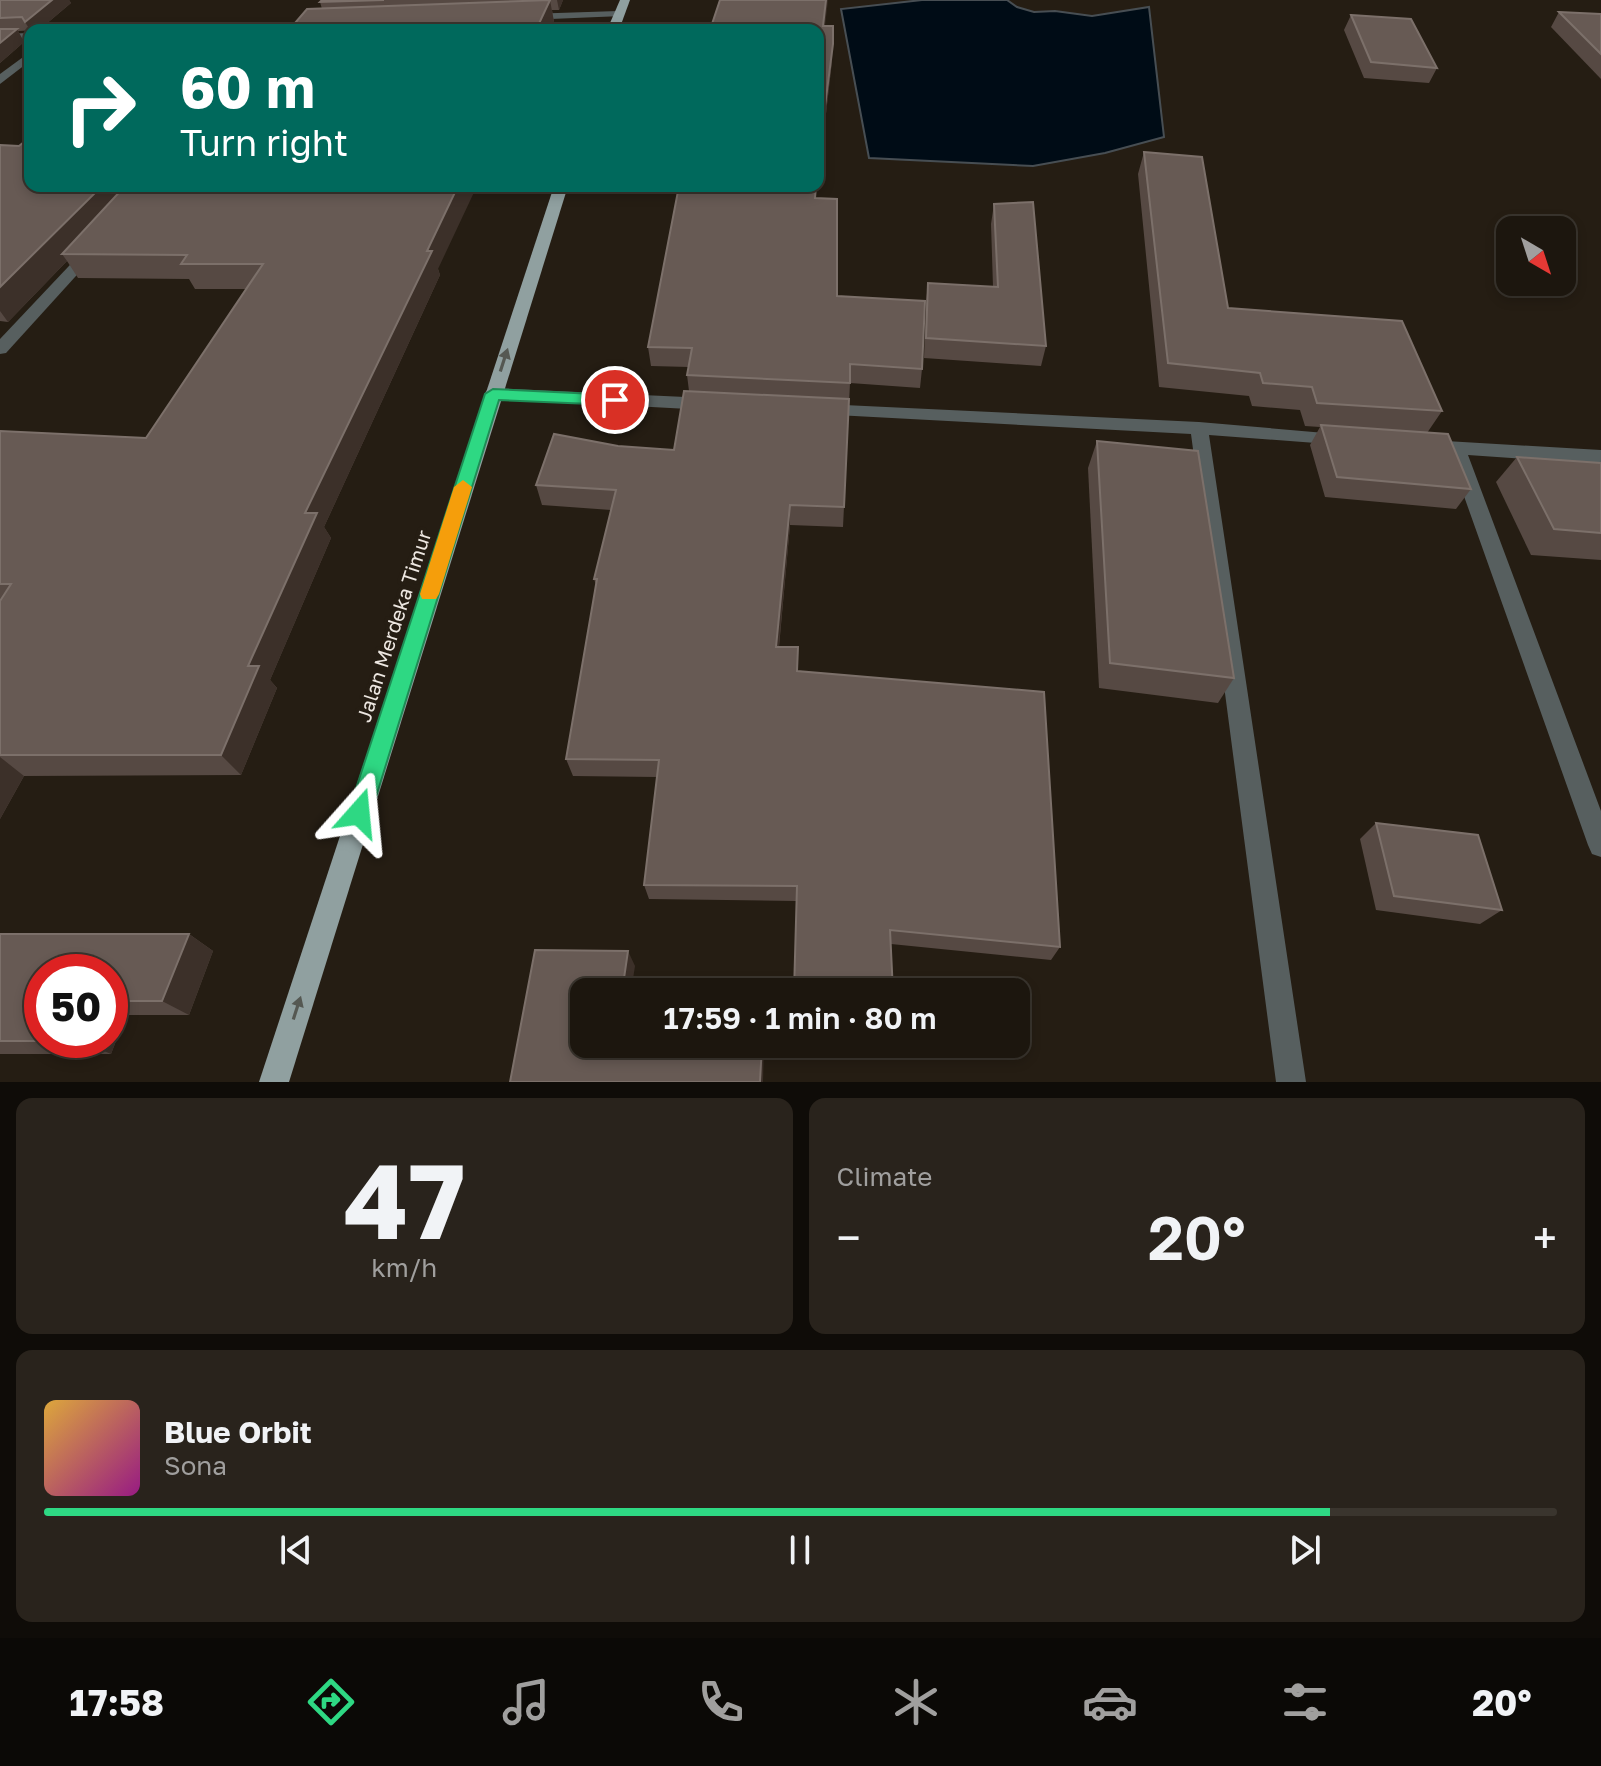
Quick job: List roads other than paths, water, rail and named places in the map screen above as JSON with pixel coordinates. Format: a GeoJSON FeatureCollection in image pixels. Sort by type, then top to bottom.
{"type":"FeatureCollection","features":[{"type":"Feature","properties":{"kind":"main road"},"geometry":{"type":"LineString","coordinates":[[615,24],[625,0]]}},
{"type":"Feature","properties":{"kind":"main road","name":"Jalan Merdeka Timur"},"geometry":{"type":"LineString","coordinates":[[274,1082],[559,192]]}},
{"type":"Feature","properties":{"kind":"street"},"geometry":{"type":"LineString","coordinates":[[507,17],[618,14]]}},
{"type":"Feature","properties":{"kind":"street"},"geometry":{"type":"LineString","coordinates":[[323,24],[332,23]]}},
{"type":"Feature","properties":{"kind":"street"},"geometry":{"type":"LineString","coordinates":[[0,37],[24,36]]}},
{"type":"Feature","properties":{"kind":"street"},"geometry":{"type":"LineString","coordinates":[[0,80],[24,60]]}},
{"type":"Feature","properties":{"kind":"street"},"geometry":{"type":"LineString","coordinates":[[0,349],[101,240]]}},
{"type":"Feature","properties":{"kind":"street"},"geometry":{"type":"LineString","coordinates":[[493,394],[728,405]]}},
{"type":"Feature","properties":{"kind":"street"},"geometry":{"type":"LineString","coordinates":[[806,409],[1199,428],[1365,441]]}},
{"type":"Feature","properties":{"kind":"street"},"geometry":{"type":"LineString","coordinates":[[1199,428],[1291,1082]]}},
{"type":"Feature","properties":{"kind":"street"},"geometry":{"type":"LineString","coordinates":[[1410,444],[1601,457]]}},
{"type":"Feature","properties":{"kind":"street"},"geometry":{"type":"LineString","coordinates":[[1456,448],[1601,845]]}}]}
